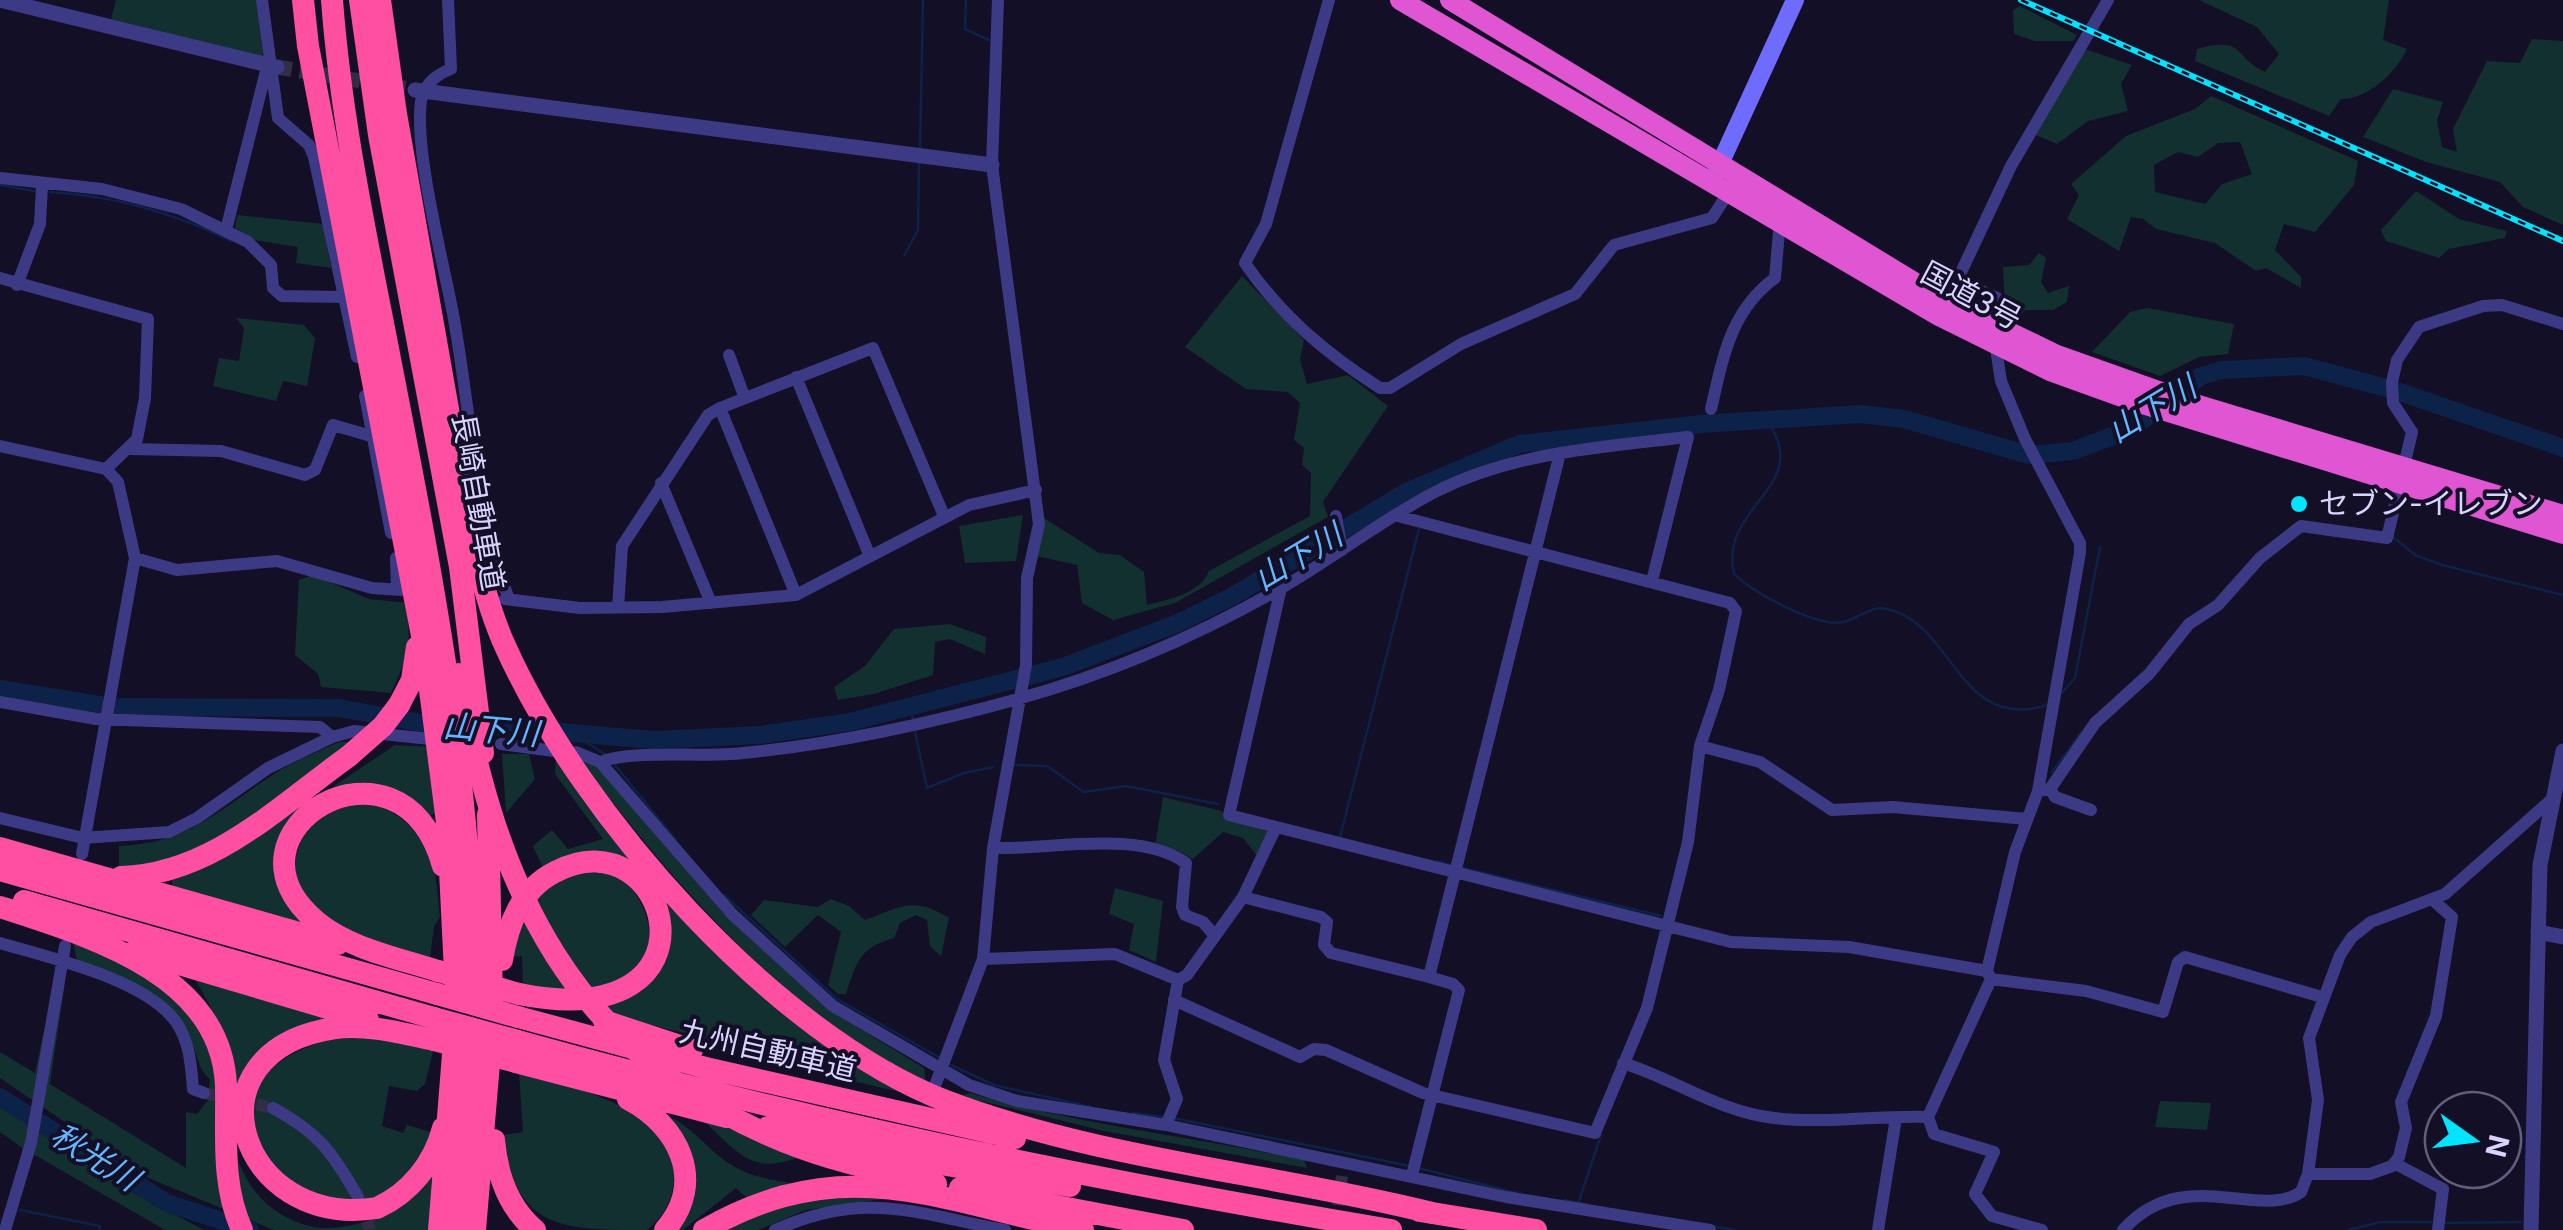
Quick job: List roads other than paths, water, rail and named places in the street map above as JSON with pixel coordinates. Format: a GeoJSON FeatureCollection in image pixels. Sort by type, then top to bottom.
{"type":"FeatureCollection","features":[{"type":"Feature","properties":{"kind":"highway"},"geometry":{"type":"LineString","coordinates":[[303,0],[308,46],[402,531]]}},
{"type":"Feature","properties":{"kind":"highway","name":"長崎自動車道"},"geometry":{"type":"LineString","coordinates":[[332,0],[340,82],[446,684],[440,736],[470,873],[483,1017]]}},
{"type":"Feature","properties":{"kind":"highway"},"geometry":{"type":"LineString","coordinates":[[343,0],[446,684]]}},
{"type":"Feature","properties":{"kind":"highway","name":"長崎自動車道"},"geometry":{"type":"LineString","coordinates":[[360,0],[369,70],[481,694]]}},
{"type":"Feature","properties":{"kind":"highway"},"geometry":{"type":"LineString","coordinates":[[380,0],[404,164],[450,355],[475,555],[481,694],[490,740],[495,864],[492,950],[457,1230]]}},
{"type":"Feature","properties":{"kind":"highway","name":"国道3号"},"geometry":{"type":"LineString","coordinates":[[1400,0],[1947,302],[2142,396]]}},
{"type":"Feature","properties":{"kind":"highway","name":"国道3号"},"geometry":{"type":"LineString","coordinates":[[1450,0],[1780,220],[1997,346],[2185,409],[2404,474],[2563,515]]}},
{"type":"Feature","properties":{"kind":"highway"},"geometry":{"type":"LineString","coordinates":[[369,70],[450,355]]}},
{"type":"Feature","properties":{"kind":"highway"},"geometry":{"type":"LineString","coordinates":[[0,848],[139,876],[191,864],[241,835],[349,756],[383,726],[412,680],[417,650],[403,583],[387,373],[344,133],[340,82]]}},
{"type":"Feature","properties":{"kind":"highway","name":"国道3号"},"geometry":{"type":"LineString","coordinates":[[2404,474],[2563,534]]}},
{"type":"Feature","properties":{"kind":"highway"},"geometry":{"type":"LineString","coordinates":[[475,555],[499,632],[532,700],[563,750],[632,842],[718,938],[802,1016],[886,1072],[943,1100],[1016,1124],[1432,1213]]}},
{"type":"Feature","properties":{"kind":"highway"},"geometry":{"type":"LineString","coordinates":[[403,583],[446,684],[510,874],[548,945],[597,1011],[672,1080],[750,1126],[823,1155],[936,1184],[1182,1230]]}},
{"type":"Feature","properties":{"kind":"highway"},"geometry":{"type":"LineString","coordinates":[[439,1230],[454,1078],[454,917],[440,736]]}},
{"type":"Feature","properties":{"kind":"highway"},"geometry":{"type":"LineString","coordinates":[[439,1005],[300,903],[287,870],[288,847],[297,825],[312,808],[344,794],[371,795],[409,811],[427,829],[439,852],[446,882],[439,1005],[444,1125],[434,1154],[408,1188],[372,1210],[334,1219],[298,1212],[266,1191],[246,1157],[241,1127],[250,1086],[269,1061],[308,1035],[338,1028],[369,1028],[439,1005]]}},
{"type":"Feature","properties":{"kind":"highway"},"geometry":{"type":"LineString","coordinates":[[478,1230],[492,1123],[501,974],[518,908],[545,878],[584,862],[622,868],[644,884],[657,905],[661,932],[652,965],[635,984],[614,996],[586,1002],[519,1005]]}},
{"type":"Feature","properties":{"kind":"highway"},"geometry":{"type":"LineString","coordinates":[[82,863],[439,1005]]}},
{"type":"Feature","properties":{"kind":"highway","name":"九州自動車道"},"geometry":{"type":"LineString","coordinates":[[0,870],[439,1005],[517,1052],[896,1136],[1391,1230]]}},
{"type":"Feature","properties":{"kind":"highway","name":"九州自動車道"},"geometry":{"type":"LineString","coordinates":[[0,894],[439,1005],[519,1005],[899,1112],[1132,1161],[1536,1230]]}},
{"type":"Feature","properties":{"kind":"highway"},"geometry":{"type":"LineString","coordinates":[[0,907],[59,936],[156,972],[185,994],[205,1016],[218,1043],[225,1073],[230,1196],[242,1230]]}},
{"type":"Feature","properties":{"kind":"highway"},"geometry":{"type":"LineString","coordinates":[[454,917],[439,1005],[454,1078]]}},
{"type":"Feature","properties":{"kind":"highway"},"geometry":{"type":"LineString","coordinates":[[59,936],[439,1005]]}},
{"type":"Feature","properties":{"kind":"highway"},"geometry":{"type":"LineString","coordinates":[[483,1017],[492,1123],[504,1185],[518,1212],[535,1230]]}},
{"type":"Feature","properties":{"kind":"highway"},"geometry":{"type":"LineString","coordinates":[[517,1052],[625,1098],[667,1127],[681,1150],[686,1176],[681,1204],[665,1230]]}},
{"type":"Feature","properties":{"kind":"highway"},"geometry":{"type":"LineString","coordinates":[[478,1230],[490,1073]]}},
{"type":"Feature","properties":{"kind":"highway"},"geometry":{"type":"LineString","coordinates":[[704,1230],[776,1196],[854,1184],[893,1188],[1083,1230]]}},
{"type":"Feature","properties":{"kind":"main road"},"geometry":{"type":"LineString","coordinates":[[1721,178],[1795,0]]}},
{"type":"Feature","properties":{"kind":"street"},"geometry":{"type":"LineString","coordinates":[[0,0],[272,65]]}},
{"type":"Feature","properties":{"kind":"street"},"geometry":{"type":"LineString","coordinates":[[135,558],[177,570],[278,562],[403,583],[371,436],[363,372],[342,297],[314,156],[308,145],[278,118],[262,0]]}},
{"type":"Feature","properties":{"kind":"street"},"geometry":{"type":"LineString","coordinates":[[419,91],[450,69],[448,0]]}},
{"type":"Feature","properties":{"kind":"street"},"geometry":{"type":"LineString","coordinates":[[941,1068],[983,959],[993,848],[1026,665],[1027,578],[1039,524],[992,165],[998,0]]}},
{"type":"Feature","properties":{"kind":"street"},"geometry":{"type":"LineString","coordinates":[[1329,0],[1266,224],[1246,263],[1266,294],[1305,333],[1380,388],[1390,388],[1461,344],[1574,294],[1614,245],[1712,218],[1721,178]]}},
{"type":"Feature","properties":{"kind":"street"},"geometry":{"type":"LineString","coordinates":[[1947,302],[2018,153],[2108,0]]}},
{"type":"Feature","properties":{"kind":"street"},"geometry":{"type":"LineString","coordinates":[[226,230],[272,65]]}},
{"type":"Feature","properties":{"kind":"street"},"geometry":{"type":"LineString","coordinates":[[419,91],[422,143],[450,355],[491,552],[506,599],[618,608],[796,595],[969,505],[1036,490]]}},
{"type":"Feature","properties":{"kind":"street"},"geometry":{"type":"LineString","coordinates":[[419,91],[992,165]]}},
{"type":"Feature","properties":{"kind":"street"},"geometry":{"type":"LineString","coordinates":[[0,178],[129,195],[180,209],[248,242],[271,265],[273,288],[282,296],[342,297]]}},
{"type":"Feature","properties":{"kind":"street"},"geometry":{"type":"LineString","coordinates":[[17,285],[40,224],[42,186]]}},
{"type":"Feature","properties":{"kind":"street"},"geometry":{"type":"LineString","coordinates":[[1710,410],[1730,328],[1755,295],[1775,278],[1780,220]]}},
{"type":"Feature","properties":{"kind":"street"},"geometry":{"type":"LineString","coordinates":[[0,278],[148,318],[144,398],[131,450]]}},
{"type":"Feature","properties":{"kind":"street"},"geometry":{"type":"LineString","coordinates":[[1957,280],[1997,298],[1992,323],[2001,381],[2028,444],[2080,543],[2051,710],[2044,790]]}},
{"type":"Feature","properties":{"kind":"street"},"geometry":{"type":"LineString","coordinates":[[2042,1230],[1985,1210],[1975,1194],[1994,1152],[1934,1134],[1928,1117],[1989,975],[2015,852],[2027,819],[2095,723],[2149,674],[2189,624],[2236,589],[2260,558],[2291,531],[2301,526],[2389,533],[2412,432],[2393,403],[2392,382],[2396,360],[2420,327],[2483,306],[2502,305],[2563,324]]}},
{"type":"Feature","properties":{"kind":"street"},"geometry":{"type":"LineString","coordinates":[[618,608],[622,546],[708,415],[744,396],[873,348],[944,516]]}},
{"type":"Feature","properties":{"kind":"street"},"geometry":{"type":"LineString","coordinates":[[730,355],[744,396]]}},
{"type":"Feature","properties":{"kind":"street"},"geometry":{"type":"LineString","coordinates":[[796,378],[869,554]]}},
{"type":"Feature","properties":{"kind":"street"},"geometry":{"type":"LineString","coordinates":[[720,408],[796,595]]}},
{"type":"Feature","properties":{"kind":"street"},"geometry":{"type":"LineString","coordinates":[[106,469],[131,450],[221,452],[305,474],[315,470],[333,425],[371,436]]}},
{"type":"Feature","properties":{"kind":"street"},"geometry":{"type":"LineString","coordinates":[[600,762],[616,756],[680,758],[813,745],[931,722],[1148,653],[1281,588],[1438,491],[1482,474],[1560,453],[1688,437],[1652,581]]}},
{"type":"Feature","properties":{"kind":"street"},"geometry":{"type":"LineString","coordinates":[[1,450],[106,469],[118,482],[135,558],[83,838],[82,863]]}},
{"type":"Feature","properties":{"kind":"street"},"geometry":{"type":"LineString","coordinates":[[1428,977],[1560,453]]}},
{"type":"Feature","properties":{"kind":"street"},"geometry":{"type":"LineString","coordinates":[[661,483],[711,603]]}},
{"type":"Feature","properties":{"kind":"street"},"geometry":{"type":"LineString","coordinates":[[1174,1000],[1300,1058],[1314,1049],[1326,1050],[1432,1094],[1590,1135],[1595,1133],[1647,1008],[1664,924],[1688,842],[1700,746],[1720,690],[1736,611],[1730,603],[1652,581],[1398,516]]}},
{"type":"Feature","properties":{"kind":"street"},"geometry":{"type":"LineString","coordinates":[[1336,518],[1342,548]]}},
{"type":"Feature","properties":{"kind":"street"},"geometry":{"type":"LineString","coordinates":[[1281,588],[1227,811],[1276,827],[1752,946],[1848,947],[2086,991],[2163,1012],[2178,962],[2186,957],[2322,997]]}},
{"type":"Feature","properties":{"kind":"street"},"geometry":{"type":"LineString","coordinates":[[0,702],[105,716],[320,728],[332,736]]}},
{"type":"Feature","properties":{"kind":"street"},"geometry":{"type":"LineString","coordinates":[[0,818],[83,838],[169,832],[197,818],[268,768],[332,736],[354,731],[440,736]]}},
{"type":"Feature","properties":{"kind":"street"},"geometry":{"type":"LineString","coordinates":[[490,740],[563,750],[600,762],[680,860],[833,1006],[941,1068],[1018,1101],[1168,1119],[1345,1161],[1414,1168],[1506,1198],[1710,1230]]}},
{"type":"Feature","properties":{"kind":"street"},"geometry":{"type":"LineString","coordinates":[[1700,746],[1760,762],[1832,810],[1893,807],[2027,819]]}},
{"type":"Feature","properties":{"kind":"street"},"geometry":{"type":"LineString","coordinates":[[2531,1230],[2540,865],[2563,751]]}},
{"type":"Feature","properties":{"kind":"street"},"geometry":{"type":"LineString","coordinates":[[2044,790],[2091,810]]}},
{"type":"Feature","properties":{"kind":"street"},"geometry":{"type":"LineString","coordinates":[[2123,1230],[2146,1209],[2167,1200],[2208,1195],[2289,1199],[2301,1192],[2308,1174],[2318,1100],[2309,1038],[2340,955],[2362,927],[2434,901],[2551,800]]}},
{"type":"Feature","properties":{"kind":"street"},"geometry":{"type":"LineString","coordinates":[[1168,1119],[1177,1090],[1164,1051],[1178,980],[1187,975],[1242,897],[1276,827]]}},
{"type":"Feature","properties":{"kind":"street"},"geometry":{"type":"LineString","coordinates":[[993,848],[1107,843],[1174,854],[1186,863],[1185,915],[1203,922],[1215,936]]}},
{"type":"Feature","properties":{"kind":"street"},"geometry":{"type":"LineString","coordinates":[[1242,897],[1328,922],[1324,945],[1331,953],[1453,984],[1459,990],[1414,1168]]}},
{"type":"Feature","properties":{"kind":"street"},"geometry":{"type":"LineString","coordinates":[[2308,1174],[2370,1174],[2394,1163],[2406,1128],[2401,1102],[2432,1029],[2452,917],[2434,901]]}},
{"type":"Feature","properties":{"kind":"street"},"geometry":{"type":"LineString","coordinates":[[2538,932],[2563,938]]}},
{"type":"Feature","properties":{"kind":"street"},"geometry":{"type":"LineString","coordinates":[[5,1230],[31,1139],[62,962],[59,936]]}},
{"type":"Feature","properties":{"kind":"street"},"geometry":{"type":"LineString","coordinates":[[0,943],[62,962],[154,1001],[176,1022],[190,1051],[193,1089],[204,1093]]}},
{"type":"Feature","properties":{"kind":"street"},"geometry":{"type":"LineString","coordinates":[[983,959],[1115,954],[1178,980]]}},
{"type":"Feature","properties":{"kind":"street"},"geometry":{"type":"LineString","coordinates":[[1623,1064],[1664,1076],[1736,1110],[1774,1118],[1928,1117]]}},
{"type":"Feature","properties":{"kind":"street"},"geometry":{"type":"LineString","coordinates":[[273,1108],[310,1128],[330,1148],[358,1197]]}},
{"type":"Feature","properties":{"kind":"street"},"geometry":{"type":"LineString","coordinates":[[1878,1230],[1896,1118]]}},
{"type":"Feature","properties":{"kind":"street"},"geometry":{"type":"LineString","coordinates":[[1342,1176],[1345,1161]]}},
{"type":"Feature","properties":{"kind":"street"},"geometry":{"type":"LineString","coordinates":[[2394,1163],[2443,1189],[2438,1230]]}},
{"type":"Feature","properties":{"kind":"street"},"geometry":{"type":"LineString","coordinates":[[775,1230],[848,1210],[903,1202],[1006,1230]]}},
{"type":"Feature","properties":{"kind":"waterway"},"geometry":{"type":"LineString","coordinates":[[920,148],[923,0]]}},
{"type":"Feature","properties":{"kind":"waterway"},"geometry":{"type":"LineString","coordinates":[[966,0],[965,29],[989,40]]}},
{"type":"Feature","properties":{"kind":"waterway"},"geometry":{"type":"LineString","coordinates":[[904,256],[918,230],[919,164]]}},
{"type":"Feature","properties":{"kind":"waterway"},"geometry":{"type":"LineString","coordinates":[[0,185],[34,191]]}},
{"type":"Feature","properties":{"kind":"waterway"},"geometry":{"type":"LineString","coordinates":[[50,192],[98,197],[144,208],[232,241]]}},
{"type":"Feature","properties":{"kind":"waterway","name":"山下川"},"geometry":{"type":"LineString","coordinates":[[0,689],[112,707],[339,708],[438,726],[487,726],[654,740],[759,735],[850,722],[1063,667],[1178,623],[1233,596],[1406,492],[1519,444],[1701,424],[1861,414],[1904,419],[2029,455],[2073,451],[2131,429],[2201,376],[2221,370],[2304,366],[2394,390],[2563,448]]}},
{"type":"Feature","properties":{"kind":"waterway"},"geometry":{"type":"LineString","coordinates":[[1766,419],[1778,443],[1780,462],[1774,480],[1739,530],[1733,550],[1734,574],[1770,599],[1818,620],[1844,622],[1881,608],[1909,618],[1928,634],[1975,691],[1994,704],[2017,709],[2047,705]]}},
{"type":"Feature","properties":{"kind":"waterway"},"geometry":{"type":"LineString","coordinates":[[1340,837],[1419,529]]}},
{"type":"Feature","properties":{"kind":"waterway"},"geometry":{"type":"LineString","coordinates":[[2392,536],[2415,555],[2442,565],[2563,595]]}},
{"type":"Feature","properties":{"kind":"waterway"},"geometry":{"type":"LineString","coordinates":[[2061,694],[2075,678],[2100,547]]}},
{"type":"Feature","properties":{"kind":"waterway"},"geometry":{"type":"LineString","coordinates":[[910,708],[913,719]]}},
{"type":"Feature","properties":{"kind":"waterway"},"geometry":{"type":"LineString","coordinates":[[915,732],[927,788],[964,773],[993,767]]}},
{"type":"Feature","properties":{"kind":"waterway"},"geometry":{"type":"LineString","coordinates":[[2052,772],[2081,733]]}},
{"type":"Feature","properties":{"kind":"waterway"},"geometry":{"type":"LineString","coordinates":[[578,737],[606,755]]}},
{"type":"Feature","properties":{"kind":"waterway"},"geometry":{"type":"LineString","coordinates":[[615,765],[676,840]]}},
{"type":"Feature","properties":{"kind":"waterway"},"geometry":{"type":"LineString","coordinates":[[1014,765],[1047,766],[1084,792],[1126,786],[1218,804]]}},
{"type":"Feature","properties":{"kind":"waterway"},"geometry":{"type":"LineString","coordinates":[[1437,861],[1450,865]]}},
{"type":"Feature","properties":{"kind":"waterway"},"geometry":{"type":"LineString","coordinates":[[1463,868],[1661,916]]}},
{"type":"Feature","properties":{"kind":"waterway"},"geometry":{"type":"LineString","coordinates":[[724,895],[837,999],[940,1058]]}},
{"type":"Feature","properties":{"kind":"waterway"},"geometry":{"type":"LineString","coordinates":[[951,1065],[994,1085],[1091,1107]]}},
{"type":"Feature","properties":{"kind":"waterway","name":"秋光川"},"geometry":{"type":"LineString","coordinates":[[0,1097],[167,1203],[250,1230]]}},
{"type":"Feature","properties":{"kind":"waterway"},"geometry":{"type":"LineString","coordinates":[[1133,1113],[1165,1117]]}},
{"type":"Feature","properties":{"kind":"waterway"},"geometry":{"type":"LineString","coordinates":[[1173,1118],[1410,1166]]}},
{"type":"Feature","properties":{"kind":"waterway"},"geometry":{"type":"LineString","coordinates":[[1579,1201],[1601,1135]]}},
{"type":"Feature","properties":{"kind":"waterway"},"geometry":{"type":"LineString","coordinates":[[1418,1168],[1517,1193]]}},
{"type":"Feature","properties":{"kind":"waterway"},"geometry":{"type":"LineString","coordinates":[[1564,1200],[1586,1204]]}},
{"type":"Feature","properties":{"kind":"waterway"},"geometry":{"type":"LineString","coordinates":[[20,1210],[100,1226],[99,1230]]}},
{"type":"Feature","properties":{"kind":"waterway"},"geometry":{"type":"LineString","coordinates":[[2348,1230],[2381,1222],[2431,1222]]}},
{"type":"Feature","properties":{"kind":"waterway"},"geometry":{"type":"LineString","coordinates":[[2445,1223],[2521,1222]]}},
{"type":"Feature","properties":{"kind":"waterway"},"geometry":{"type":"LineString","coordinates":[[1712,1226],[1735,1230]]}},
{"type":"Feature","properties":{"kind":"tunnel"},"geometry":{"type":"LineString","coordinates":[[277,67],[415,90]]}},
{"type":"Feature","properties":{"kind":"tunnel"},"geometry":{"type":"LineString","coordinates":[[204,1093],[273,1108]]}},
{"type":"Feature","properties":{"kind":"tunnel"},"geometry":{"type":"LineString","coordinates":[[1336,1223],[1342,1176]]}},
{"type":"Feature","properties":{"kind":"tunnel"},"geometry":{"type":"LineString","coordinates":[[361,1204],[370,1230]]}},
{"type":"Feature","properties":{"kind":"railway"},"geometry":{"type":"LineString","coordinates":[[2021,0],[2563,241]]}},
{"type":"Feature","properties":{"kind":"place","name":"セブン-イレブン"},"geometry":{"type":"Point","coordinates":[2299,504]}}]}
